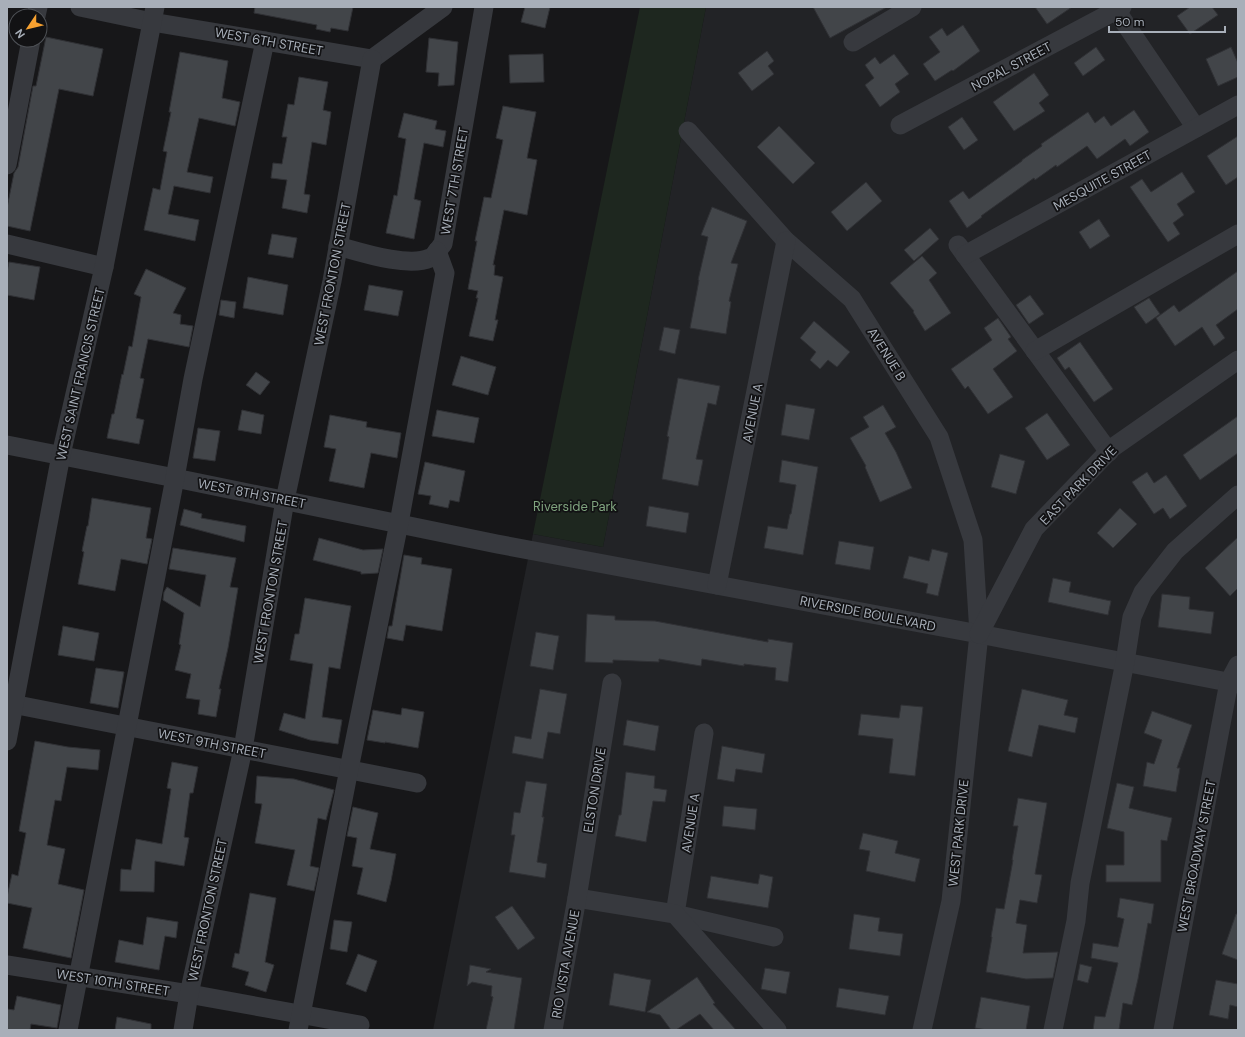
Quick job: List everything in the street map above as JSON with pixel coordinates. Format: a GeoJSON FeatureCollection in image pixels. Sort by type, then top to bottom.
{"type":"FeatureCollection","features":[{"type":"Feature","properties":{"kind":"street","name":"WEST 6TH STREET"},"geometry":{"type":"LineString","coordinates":[[80,7],[153,14],[265,41],[372,59]]}},
{"type":"Feature","properties":{"kind":"street"},"geometry":{"type":"LineString","coordinates":[[372,59],[443,7]]}},
{"type":"Feature","properties":{"kind":"street","name":"WEST 7TH STREET"},"geometry":{"type":"LineString","coordinates":[[338,246],[377,257],[412,262],[431,258],[443,244],[484,7]]}},
{"type":"Feature","properties":{"kind":"street"},"geometry":{"type":"LineString","coordinates":[[853,42],[912,7]]}},
{"type":"Feature","properties":{"kind":"street"},"geometry":{"type":"LineString","coordinates":[[1117,8],[1196,128]]}},
{"type":"Feature","properties":{"kind":"street","name":"NOPAL STREET"},"geometry":{"type":"LineString","coordinates":[[900,125],[1117,8]]}},
{"type":"Feature","properties":{"kind":"street","name":"WEST SAINT FRANCIS STREET"},"geometry":{"type":"LineString","coordinates":[[7,741],[10,703],[61,455],[104,267],[153,14]]}},
{"type":"Feature","properties":{"kind":"street"},"geometry":{"type":"LineString","coordinates":[[68,1030],[193,379],[265,41]]}},
{"type":"Feature","properties":{"kind":"street"},"geometry":{"type":"LineString","coordinates":[[7,165],[29,48]]}},
{"type":"Feature","properties":{"kind":"street","name":"WEST FRONTON STREET"},"geometry":{"type":"LineString","coordinates":[[183,1030],[189,994],[243,749],[285,500],[338,246],[372,59]]}},
{"type":"Feature","properties":{"kind":"street","name":"MESQUITE STREET"},"geometry":{"type":"LineString","coordinates":[[1035,351],[962,250],[1238,105]]}},
{"type":"Feature","properties":{"kind":"street","name":"AVENUE B"},"geometry":{"type":"LineString","coordinates":[[688,132],[786,241],[852,299],[939,437],[973,540],[979,634]]}},
{"type":"Feature","properties":{"kind":"street"},"geometry":{"type":"LineString","coordinates":[[1109,452],[1035,351],[1238,234]]}},
{"type":"Feature","properties":{"kind":"street","name":"AVENUE A"},"geometry":{"type":"LineString","coordinates":[[717,585],[786,241]]}},
{"type":"Feature","properties":{"kind":"street"},"geometry":{"type":"LineString","coordinates":[[7,244],[104,267]]}},
{"type":"Feature","properties":{"kind":"street"},"geometry":{"type":"LineString","coordinates":[[300,1022],[399,523],[445,273],[437,251]]}},
{"type":"Feature","properties":{"kind":"street","name":"EAST PARK DRIVE"},"geometry":{"type":"LineString","coordinates":[[979,634],[1034,529],[1112,448],[1238,360]]}},
{"type":"Feature","properties":{"kind":"street","name":"WEST 8TH STREET"},"geometry":{"type":"LineString","coordinates":[[7,445],[497,544]]}},
{"type":"Feature","properties":{"kind":"street"},"geometry":{"type":"LineString","coordinates":[[1053,1030],[1076,921],[1080,883],[1125,662],[1132,617],[1143,592],[1175,551],[1238,495]]}},
{"type":"Feature","properties":{"kind":"street","name":"RIVERSIDE BOULEVARD"},"geometry":{"type":"LineString","coordinates":[[497,544],[1233,683]]}},
{"type":"Feature","properties":{"kind":"street","name":"WEST PARK DRIVE"},"geometry":{"type":"LineString","coordinates":[[922,1030],[950,901],[979,634]]}},
{"type":"Feature","properties":{"kind":"street","name":"WEST BROADWAY STREET"},"geometry":{"type":"LineString","coordinates":[[1163,1030],[1233,683],[1238,665]]}},
{"type":"Feature","properties":{"kind":"street","name":"ELSTON DRIVE"},"geometry":{"type":"LineString","coordinates":[[577,898],[612,683]]}},
{"type":"Feature","properties":{"kind":"street","name":"WEST 9TH STREET"},"geometry":{"type":"LineString","coordinates":[[10,703],[417,782]]}},
{"type":"Feature","properties":{"kind":"street","name":"AVENUE A"},"geometry":{"type":"LineString","coordinates":[[675,914],[704,733]]}},
{"type":"Feature","properties":{"kind":"street"},"geometry":{"type":"LineString","coordinates":[[577,898],[675,914],[774,937]]}},
{"type":"Feature","properties":{"kind":"street","name":"RIO VISTA AVENUE"},"geometry":{"type":"LineString","coordinates":[[554,1028],[577,898]]}},
{"type":"Feature","properties":{"kind":"street"},"geometry":{"type":"LineString","coordinates":[[675,914],[777,1030]]}},
{"type":"Feature","properties":{"kind":"street","name":"WEST 10TH STREET"},"geometry":{"type":"LineString","coordinates":[[7,965],[189,994],[300,1022],[360,1025]]}},
{"type":"Feature","properties":{"kind":"shaded area"},"geometry":{"type":"Polygon","coordinates":[[[706,7],[1238,7],[1238,1030],[433,1030],[533,534],[603,547],[706,7]]]}},
{"type":"Feature","properties":{"kind":"green space","name":"Riverside Park"},"geometry":{"type":"Polygon","coordinates":[[[640,7],[706,7],[603,547],[533,534],[640,7]]]}},
{"type":"Feature","properties":{"kind":"building"},"geometry":{"type":"Polygon","coordinates":[[[255,7],[353,7],[348,31],[331,28],[330,32],[316,29],[317,25],[254,13],[255,7]]]}},
{"type":"Feature","properties":{"kind":"building"},"geometry":{"type":"Polygon","coordinates":[[[525,7],[550,7],[545,28],[521,22],[525,7]]]}},
{"type":"Feature","properties":{"kind":"building"},"geometry":{"type":"Polygon","coordinates":[[[813,7],[887,7],[830,38],[813,7]]]}},
{"type":"Feature","properties":{"kind":"building"},"geometry":{"type":"Polygon","coordinates":[[[1035,7],[1072,7],[1047,24],[1035,7]]]}},
{"type":"Feature","properties":{"kind":"building"},"geometry":{"type":"Polygon","coordinates":[[[1190,7],[1212,7],[1218,15],[1190,34],[1177,16],[1190,7]]]}},
{"type":"Feature","properties":{"kind":"building"},"geometry":{"type":"Polygon","coordinates":[[[963,25],[980,51],[953,71],[952,70],[935,81],[923,64],[940,52],[929,37],[942,28],[947,36],[963,25]]]}},
{"type":"Feature","properties":{"kind":"building"},"geometry":{"type":"Polygon","coordinates":[[[48,37],[103,49],[93,96],[59,89],[30,231],[7,226],[7,208],[14,173],[18,167],[33,86],[36,86],[44,48],[48,48],[48,37]]]}},
{"type":"Feature","properties":{"kind":"building"},"geometry":{"type":"Polygon","coordinates":[[[429,38],[458,42],[454,85],[438,86],[439,73],[426,72],[429,38]]]}},
{"type":"Feature","properties":{"kind":"building"},"geometry":{"type":"Polygon","coordinates":[[[1096,47],[1105,60],[1083,76],[1074,63],[1096,47]]]}},
{"type":"Feature","properties":{"kind":"building"},"geometry":{"type":"Polygon","coordinates":[[[1231,47],[1238,63],[1238,77],[1218,86],[1206,59],[1231,47]]]}},
{"type":"Feature","properties":{"kind":"building"},"geometry":{"type":"Polygon","coordinates":[[[767,51],[774,61],[768,66],[774,74],[752,91],[738,73],[767,51]]]}},
{"type":"Feature","properties":{"kind":"building"},"geometry":{"type":"Polygon","coordinates":[[[180,52],[228,61],[222,98],[240,102],[235,126],[199,118],[187,172],[213,177],[210,193],[174,186],[168,214],[199,220],[195,241],[144,230],[153,188],[160,190],[167,152],[163,151],[171,112],[169,112],[180,52]]]}},
{"type":"Feature","properties":{"kind":"building"},"geometry":{"type":"Polygon","coordinates":[[[543,54],[544,82],[510,83],[509,55],[543,54]]]}},
{"type":"Feature","properties":{"kind":"building"},"geometry":{"type":"Polygon","coordinates":[[[894,54],[909,74],[895,84],[900,92],[880,107],[865,85],[874,78],[865,65],[875,57],[880,64],[894,54]]]}},
{"type":"Feature","properties":{"kind":"building"},"geometry":{"type":"Polygon","coordinates":[[[1034,73],[1049,95],[1039,103],[1045,111],[1014,131],[993,102],[1034,73]]]}},
{"type":"Feature","properties":{"kind":"building"},"geometry":{"type":"Polygon","coordinates":[[[299,77],[328,82],[323,110],[331,112],[326,145],[312,142],[304,194],[310,195],[307,213],[282,208],[287,180],[271,178],[273,163],[282,164],[287,137],[282,137],[288,104],[294,105],[299,77]]]}},
{"type":"Feature","properties":{"kind":"building"},"geometry":{"type":"Polygon","coordinates":[[[503,106],[536,112],[527,158],[537,160],[527,215],[504,210],[493,265],[495,265],[494,275],[503,277],[495,320],[498,320],[493,341],[469,336],[478,298],[476,298],[478,291],[468,289],[477,241],[475,241],[484,197],[491,198],[503,140],[496,138],[503,106]]]}},
{"type":"Feature","properties":{"kind":"building"},"geometry":{"type":"Polygon","coordinates":[[[1134,110],[1149,132],[1130,146],[1125,139],[1097,159],[1087,146],[1057,167],[1056,165],[1035,180],[1034,178],[981,216],[982,217],[967,228],[949,201],[963,191],[969,199],[1042,146],[1041,144],[1088,112],[1095,123],[1104,116],[1111,126],[1134,110]]]}},
{"type":"Feature","properties":{"kind":"building"},"geometry":{"type":"Polygon","coordinates":[[[404,113],[437,121],[435,129],[446,131],[443,147],[424,143],[414,199],[421,201],[414,239],[386,233],[394,195],[397,196],[406,139],[398,137],[404,113]]]}},
{"type":"Feature","properties":{"kind":"building"},"geometry":{"type":"Polygon","coordinates":[[[962,117],[978,140],[964,150],[948,127],[962,117]]]}},
{"type":"Feature","properties":{"kind":"building"},"geometry":{"type":"Polygon","coordinates":[[[779,126],[815,163],[793,184],[757,147],[779,126]]]}},
{"type":"Feature","properties":{"kind":"building"},"geometry":{"type":"Polygon","coordinates":[[[1238,136],[1238,177],[1226,185],[1207,156],[1238,136]]]}},
{"type":"Feature","properties":{"kind":"building"},"geometry":{"type":"Polygon","coordinates":[[[1182,172],[1195,192],[1177,204],[1184,215],[1173,223],[1180,234],[1168,242],[1130,187],[1142,179],[1151,192],[1182,172]]]}},
{"type":"Feature","properties":{"kind":"building"},"geometry":{"type":"Polygon","coordinates":[[[866,182],[882,201],[847,231],[831,212],[866,182]]]}},
{"type":"Feature","properties":{"kind":"building"},"geometry":{"type":"Polygon","coordinates":[[[712,207],[747,221],[731,263],[738,264],[729,301],[731,302],[726,334],[690,328],[698,280],[708,237],[701,235],[712,207]]]}},
{"type":"Feature","properties":{"kind":"building"},"geometry":{"type":"Polygon","coordinates":[[[1099,219],[1110,236],[1090,249],[1079,232],[1099,219]]]}},
{"type":"Feature","properties":{"kind":"building"},"geometry":{"type":"Polygon","coordinates":[[[930,228],[939,239],[914,261],[904,250],[930,228]]]}},
{"type":"Feature","properties":{"kind":"building"},"geometry":{"type":"Polygon","coordinates":[[[272,234],[297,238],[293,258],[268,254],[272,234]]]}},
{"type":"Feature","properties":{"kind":"building"},"geometry":{"type":"Polygon","coordinates":[[[922,256],[937,273],[929,280],[951,313],[925,331],[913,312],[914,311],[890,283],[922,256]]]}},
{"type":"Feature","properties":{"kind":"building"},"geometry":{"type":"Polygon","coordinates":[[[9,262],[40,267],[34,300],[7,295],[7,272],[9,262]]]}},
{"type":"Feature","properties":{"kind":"building"},"geometry":{"type":"Polygon","coordinates":[[[146,269],[186,288],[173,313],[181,315],[180,324],[193,326],[189,347],[148,339],[140,378],[144,379],[136,418],[144,420],[139,444],[107,438],[112,414],[114,414],[129,346],[132,347],[141,297],[134,294],[146,269]]]}},
{"type":"Feature","properties":{"kind":"building"},"geometry":{"type":"Polygon","coordinates":[[[1238,271],[1238,309],[1216,325],[1225,338],[1214,346],[1202,327],[1175,346],[1156,318],[1174,305],[1179,312],[1238,271]]]}},
{"type":"Feature","properties":{"kind":"building"},"geometry":{"type":"Polygon","coordinates":[[[248,277],[288,285],[283,315],[243,308],[248,277]]]}},
{"type":"Feature","properties":{"kind":"building"},"geometry":{"type":"Polygon","coordinates":[[[369,285],[403,291],[398,316],[364,310],[369,285]]]}},
{"type":"Feature","properties":{"kind":"building"},"geometry":{"type":"Polygon","coordinates":[[[1030,295],[1044,314],[1029,324],[1016,305],[1030,295]]]}},
{"type":"Feature","properties":{"kind":"building"},"geometry":{"type":"Polygon","coordinates":[[[1149,298],[1160,314],[1146,324],[1134,307],[1149,298]]]}},
{"type":"Feature","properties":{"kind":"building"},"geometry":{"type":"Polygon","coordinates":[[[221,300],[236,302],[234,318],[219,315],[221,300]]]}},
{"type":"Feature","properties":{"kind":"building"},"geometry":{"type":"Polygon","coordinates":[[[998,318],[1011,337],[1008,339],[1017,351],[993,369],[1013,397],[988,414],[968,386],[965,389],[951,369],[992,340],[984,328],[998,318]]]}},
{"type":"Feature","properties":{"kind":"building"},"geometry":{"type":"Polygon","coordinates":[[[814,321],[850,352],[837,367],[828,360],[820,369],[810,360],[816,352],[800,338],[814,321]]]}},
{"type":"Feature","properties":{"kind":"building"},"geometry":{"type":"Polygon","coordinates":[[[664,327],[680,330],[675,354],[659,350],[664,327]]]}},
{"type":"Feature","properties":{"kind":"building"},"geometry":{"type":"Polygon","coordinates":[[[1080,342],[1113,389],[1094,402],[1069,367],[1065,370],[1057,358],[1080,342]]]}},
{"type":"Feature","properties":{"kind":"building"},"geometry":{"type":"Polygon","coordinates":[[[461,356],[496,367],[488,395],[452,385],[461,356]]]}},
{"type":"Feature","properties":{"kind":"building"},"geometry":{"type":"Polygon","coordinates":[[[256,372],[270,382],[260,395],[246,385],[256,372]]]}},
{"type":"Feature","properties":{"kind":"building"},"geometry":{"type":"Polygon","coordinates":[[[678,378],[720,386],[716,405],[708,403],[696,459],[703,460],[698,486],[662,479],[669,437],[667,436],[678,378]]]}},
{"type":"Feature","properties":{"kind":"building"},"geometry":{"type":"Polygon","coordinates":[[[786,404],[815,409],[809,440],[781,435],[786,404]]]}},
{"type":"Feature","properties":{"kind":"building"},"geometry":{"type":"Polygon","coordinates":[[[883,405],[896,427],[885,433],[896,452],[912,488],[880,502],[865,467],[866,466],[850,438],[869,427],[863,417],[883,405]]]}},
{"type":"Feature","properties":{"kind":"building"},"geometry":{"type":"Polygon","coordinates":[[[242,410],[264,415],[261,434],[238,430],[242,410]]]}},
{"type":"Feature","properties":{"kind":"building"},"geometry":{"type":"Polygon","coordinates":[[[437,410],[479,418],[474,443],[432,436],[437,410]]]}},
{"type":"Feature","properties":{"kind":"building"},"geometry":{"type":"Polygon","coordinates":[[[1047,413],[1070,445],[1047,460],[1025,428],[1047,413]]]}},
{"type":"Feature","properties":{"kind":"building"},"geometry":{"type":"Polygon","coordinates":[[[330,415],[367,422],[366,427],[401,433],[397,458],[371,453],[364,488],[329,481],[336,449],[324,447],[330,415]]]}},
{"type":"Feature","properties":{"kind":"building"},"geometry":{"type":"Polygon","coordinates":[[[1238,416],[1238,453],[1200,480],[1183,455],[1238,416]]]}},
{"type":"Feature","properties":{"kind":"building"},"geometry":{"type":"Polygon","coordinates":[[[198,428],[220,431],[215,461],[193,458],[198,428]]]}},
{"type":"Feature","properties":{"kind":"building"},"geometry":{"type":"Polygon","coordinates":[[[1000,454],[1025,461],[1016,494],[991,487],[1000,454]]]}},
{"type":"Feature","properties":{"kind":"building"},"geometry":{"type":"Polygon","coordinates":[[[782,460],[818,467],[803,555],[764,548],[768,526],[787,529],[791,514],[796,485],[779,482],[782,460]]]}},
{"type":"Feature","properties":{"kind":"building"},"geometry":{"type":"Polygon","coordinates":[[[425,462],[465,471],[459,502],[450,500],[448,508],[429,504],[431,496],[418,494],[425,462]]]}},
{"type":"Feature","properties":{"kind":"building"},"geometry":{"type":"Polygon","coordinates":[[[1147,472],[1154,483],[1166,475],[1187,506],[1170,519],[1163,508],[1154,514],[1132,482],[1147,472]]]}},
{"type":"Feature","properties":{"kind":"building"},"geometry":{"type":"Polygon","coordinates":[[[92,498],[151,508],[146,538],[152,539],[147,564],[121,559],[115,591],[78,584],[84,552],[82,551],[88,526],[92,498]]]}},
{"type":"Feature","properties":{"kind":"building"},"geometry":{"type":"Polygon","coordinates":[[[649,506],[689,513],[686,533],[646,526],[649,506]]]}},
{"type":"Feature","properties":{"kind":"building"},"geometry":{"type":"Polygon","coordinates":[[[1120,508],[1137,524],[1113,548],[1097,533],[1120,508]]]}},
{"type":"Feature","properties":{"kind":"building"},"geometry":{"type":"Polygon","coordinates":[[[184,509],[202,514],[201,518],[246,526],[244,542],[180,525],[184,509]]]}},
{"type":"Feature","properties":{"kind":"building"},"geometry":{"type":"Polygon","coordinates":[[[1238,537],[1238,588],[1230,596],[1205,568],[1238,537]]]}},
{"type":"Feature","properties":{"kind":"building"},"geometry":{"type":"Polygon","coordinates":[[[319,538],[363,550],[383,549],[378,573],[361,574],[361,572],[313,560],[319,538]]]}},
{"type":"Feature","properties":{"kind":"building"},"geometry":{"type":"Polygon","coordinates":[[[839,541],[874,547],[870,570],[835,564],[839,541]]]}},
{"type":"Feature","properties":{"kind":"building"},"geometry":{"type":"Polygon","coordinates":[[[173,548],[236,558],[230,587],[238,588],[228,648],[219,689],[221,689],[216,717],[198,714],[200,700],[186,698],[191,674],[175,670],[181,645],[179,644],[184,613],[163,600],[164,592],[167,587],[200,607],[206,575],[169,569],[173,548]]]}},
{"type":"Feature","properties":{"kind":"building"},"geometry":{"type":"Polygon","coordinates":[[[932,549],[948,553],[938,596],[926,593],[928,584],[903,578],[909,556],[929,561],[932,549]]]}},
{"type":"Feature","properties":{"kind":"building"},"geometry":{"type":"Polygon","coordinates":[[[404,555],[422,558],[421,564],[452,569],[442,631],[406,625],[403,641],[387,638],[389,626],[392,626],[404,555]]]}},
{"type":"Feature","properties":{"kind":"building"},"geometry":{"type":"Polygon","coordinates":[[[1053,578],[1071,582],[1069,592],[1111,601],[1108,615],[1048,602],[1053,578]]]}},
{"type":"Feature","properties":{"kind":"building"},"geometry":{"type":"Polygon","coordinates":[[[1162,594],[1190,597],[1189,609],[1214,612],[1211,634],[1158,627],[1162,594]]]}},
{"type":"Feature","properties":{"kind":"building"},"geometry":{"type":"Polygon","coordinates":[[[305,598],[351,606],[340,669],[329,667],[322,717],[342,720],[338,744],[310,740],[279,730],[284,713],[305,719],[313,664],[290,660],[295,634],[299,634],[305,598]]]}},
{"type":"Feature","properties":{"kind":"building"},"geometry":{"type":"Polygon","coordinates":[[[587,614],[615,616],[615,620],[655,621],[768,642],[768,639],[793,643],[788,682],[775,680],[776,668],[744,664],[744,666],[702,659],[701,666],[659,659],[659,662],[613,660],[613,663],[585,662],[587,614]]]}},
{"type":"Feature","properties":{"kind":"building"},"geometry":{"type":"Polygon","coordinates":[[[63,626],[99,633],[94,661],[58,655],[63,626]]]}},
{"type":"Feature","properties":{"kind":"building"},"geometry":{"type":"Polygon","coordinates":[[[536,632],[559,636],[553,670],[530,666],[536,632]]]}},
{"type":"Feature","properties":{"kind":"building"},"geometry":{"type":"Polygon","coordinates":[[[96,668],[124,672],[118,708],[90,703],[96,668]]]}},
{"type":"Feature","properties":{"kind":"building"},"geometry":{"type":"Polygon","coordinates":[[[540,689],[567,694],[560,734],[548,732],[543,759],[512,753],[515,736],[531,739],[540,689]]]}},
{"type":"Feature","properties":{"kind":"building"},"geometry":{"type":"Polygon","coordinates":[[[1022,689],[1068,700],[1064,715],[1078,718],[1075,733],[1039,725],[1032,757],[1008,751],[1022,689]]]}},
{"type":"Feature","properties":{"kind":"building"},"geometry":{"type":"Polygon","coordinates":[[[901,705],[923,707],[915,776],[889,773],[893,739],[858,735],[861,714],[899,718],[901,705]]]}},
{"type":"Feature","properties":{"kind":"building"},"geometry":{"type":"Polygon","coordinates":[[[402,708],[424,712],[418,748],[367,740],[373,710],[401,715],[402,708]]]}},
{"type":"Feature","properties":{"kind":"building"},"geometry":{"type":"Polygon","coordinates":[[[1152,711],[1192,725],[1177,768],[1180,768],[1176,792],[1143,786],[1147,762],[1154,764],[1162,740],[1144,733],[1152,711]]]}},
{"type":"Feature","properties":{"kind":"building"},"geometry":{"type":"Polygon","coordinates":[[[627,720],[659,726],[655,751],[623,745],[627,720]]]}},
{"type":"Feature","properties":{"kind":"building"},"geometry":{"type":"Polygon","coordinates":[[[35,741],[68,747],[100,750],[98,770],[67,767],[61,801],[55,800],[47,845],[65,849],[58,884],[84,890],[71,958],[23,948],[32,908],[7,903],[12,874],[18,876],[26,833],[19,831],[35,741]]]}},
{"type":"Feature","properties":{"kind":"building"},"geometry":{"type":"Polygon","coordinates":[[[722,746],[765,754],[762,773],[736,769],[734,782],[717,779],[722,746]]]}},
{"type":"Feature","properties":{"kind":"building"},"geometry":{"type":"Polygon","coordinates":[[[172,762],[198,767],[193,793],[190,793],[184,837],[189,838],[184,866],[155,861],[154,892],[120,891],[121,869],[131,870],[136,839],[162,844],[171,789],[167,788],[172,762]]]}},
{"type":"Feature","properties":{"kind":"building"},"geometry":{"type":"Polygon","coordinates":[[[626,772],[655,776],[654,788],[667,790],[665,802],[653,801],[646,842],[615,836],[619,815],[621,815],[626,772]]]}},
{"type":"Feature","properties":{"kind":"building"},"geometry":{"type":"Polygon","coordinates":[[[257,776],[294,779],[334,790],[326,820],[318,818],[310,866],[319,868],[314,891],[287,885],[295,850],[255,843],[262,804],[255,803],[257,776]]]}},
{"type":"Feature","properties":{"kind":"building"},"geometry":{"type":"Polygon","coordinates":[[[526,781],[547,784],[542,817],[544,817],[537,862],[547,864],[545,878],[509,872],[515,835],[511,835],[514,812],[520,813],[526,781]]]}},
{"type":"Feature","properties":{"kind":"building"},"geometry":{"type":"Polygon","coordinates":[[[1117,783],[1134,787],[1129,808],[1172,818],[1167,841],[1161,840],[1161,882],[1106,882],[1106,865],[1124,865],[1124,832],[1107,828],[1117,783]]]}},
{"type":"Feature","properties":{"kind":"building"},"geometry":{"type":"Polygon","coordinates":[[[1018,798],[1047,803],[1035,874],[1042,875],[1037,903],[1020,900],[1016,923],[1027,925],[1023,953],[1058,952],[1053,978],[1026,979],[986,972],[996,908],[1004,909],[1018,826],[1013,826],[1018,798]]]}},
{"type":"Feature","properties":{"kind":"building"},"geometry":{"type":"Polygon","coordinates":[[[724,806],[757,809],[755,830],[722,826],[724,806]]]}},
{"type":"Feature","properties":{"kind":"building"},"geometry":{"type":"Polygon","coordinates":[[[353,807],[378,813],[370,849],[396,854],[386,902],[357,894],[363,868],[352,866],[357,838],[347,836],[353,807]]]}},
{"type":"Feature","properties":{"kind":"building"},"geometry":{"type":"Polygon","coordinates":[[[863,833],[898,841],[895,853],[920,859],[915,882],[866,871],[870,851],[859,849],[863,833]]]}},
{"type":"Feature","properties":{"kind":"building"},"geometry":{"type":"Polygon","coordinates":[[[760,874],[773,877],[768,908],[707,898],[711,876],[758,884],[760,874]]]}},
{"type":"Feature","properties":{"kind":"building"},"geometry":{"type":"Polygon","coordinates":[[[250,893],[276,898],[265,962],[274,965],[266,992],[245,985],[249,972],[232,967],[235,953],[239,954],[250,893]]]}},
{"type":"Feature","properties":{"kind":"building"},"geometry":{"type":"Polygon","coordinates":[[[1120,898],[1154,904],[1151,924],[1148,923],[1132,1005],[1123,1003],[1119,1030],[1093,1030],[1095,1016],[1105,1017],[1118,963],[1091,958],[1093,943],[1118,947],[1124,919],[1117,917],[1120,898]]]}},
{"type":"Feature","properties":{"kind":"building"},"geometry":{"type":"Polygon","coordinates":[[[512,906],[535,938],[518,950],[495,917],[512,906]]]}},
{"type":"Feature","properties":{"kind":"building"},"geometry":{"type":"Polygon","coordinates":[[[854,914],[880,918],[878,931],[903,934],[900,956],[849,949],[854,914]]]}},
{"type":"Feature","properties":{"kind":"building"},"geometry":{"type":"Polygon","coordinates":[[[1236,914],[1238,914],[1238,960],[1222,954],[1236,914]]]}},
{"type":"Feature","properties":{"kind":"building"},"geometry":{"type":"Polygon","coordinates":[[[147,917],[178,922],[176,938],[165,936],[159,970],[115,962],[119,940],[143,945],[147,917]]]}},
{"type":"Feature","properties":{"kind":"building"},"geometry":{"type":"Polygon","coordinates":[[[334,920],[352,922],[347,952],[330,949],[334,920]]]}},
{"type":"Feature","properties":{"kind":"building"},"geometry":{"type":"Polygon","coordinates":[[[358,954],[377,961],[366,992],[346,984],[358,954]]]}},
{"type":"Feature","properties":{"kind":"building"},"geometry":{"type":"Polygon","coordinates":[[[1080,964],[1092,967],[1088,983],[1077,980],[1080,964]]]}},
{"type":"Feature","properties":{"kind":"building"},"geometry":{"type":"Polygon","coordinates":[[[470,965],[491,969],[486,972],[522,978],[514,1030],[486,1030],[493,997],[491,996],[492,986],[472,982],[467,986],[470,965]]]}},
{"type":"Feature","properties":{"kind":"building"},"geometry":{"type":"Polygon","coordinates":[[[765,968],[790,972],[786,994],[761,989],[765,968]]]}},
{"type":"Feature","properties":{"kind":"building"},"geometry":{"type":"Polygon","coordinates":[[[614,973],[651,980],[645,1012],[609,1005],[614,973]]]}},
{"type":"Feature","properties":{"kind":"building"},"geometry":{"type":"Polygon","coordinates":[[[697,977],[715,1003],[713,1004],[736,1030],[714,1030],[700,1014],[676,1030],[671,1030],[660,1015],[647,1012],[697,977]]]}},
{"type":"Feature","properties":{"kind":"building"},"geometry":{"type":"Polygon","coordinates":[[[1216,980],[1238,984],[1238,1007],[1230,1005],[1228,1019],[1209,1015],[1216,980]]]}},
{"type":"Feature","properties":{"kind":"building"},"geometry":{"type":"Polygon","coordinates":[[[839,988],[889,996],[885,1015],[836,1007],[839,988]]]}},
{"type":"Feature","properties":{"kind":"building"},"geometry":{"type":"Polygon","coordinates":[[[17,996],[61,1005],[57,1028],[31,1024],[30,1030],[7,1030],[7,1009],[14,1010],[17,996]]]}},
{"type":"Feature","properties":{"kind":"building"},"geometry":{"type":"Polygon","coordinates":[[[981,997],[1030,1006],[1026,1030],[987,1030],[975,1028],[981,997]]]}},
{"type":"Feature","properties":{"kind":"building"},"geometry":{"type":"Polygon","coordinates":[[[117,1017],[151,1024],[151,1030],[115,1030],[117,1017]]]}}]}
